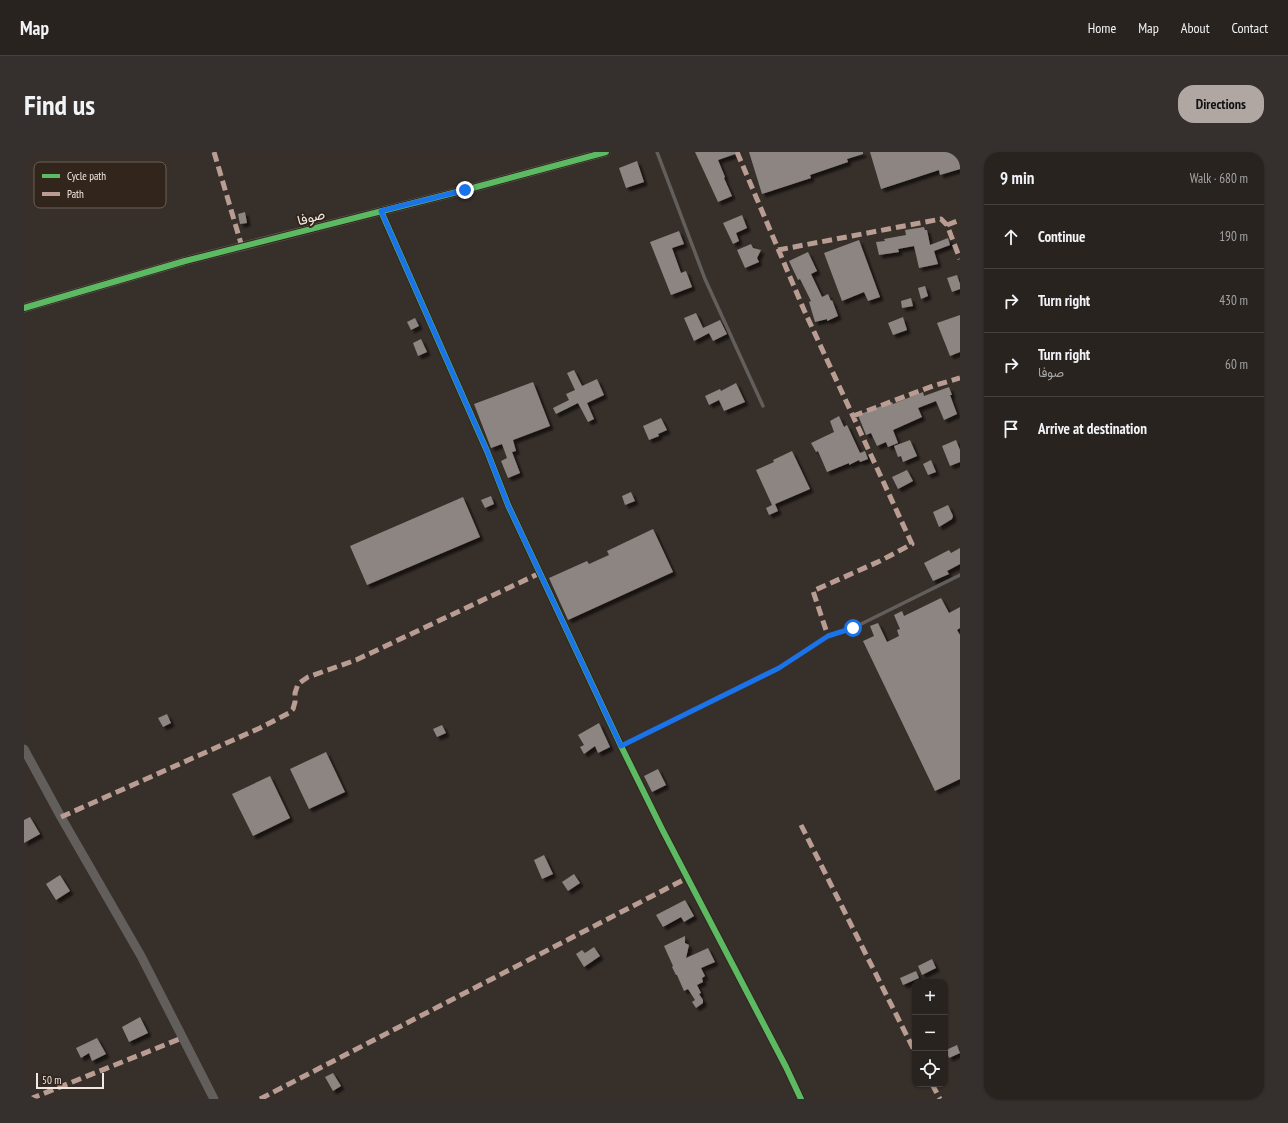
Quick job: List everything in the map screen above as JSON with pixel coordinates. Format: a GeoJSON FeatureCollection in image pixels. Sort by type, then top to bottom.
{"type":"FeatureCollection","features":[{"type":"Feature","properties":{"kind":"street","name":"صوفا"},"geometry":{"type":"LineString","coordinates":[[24,308],[186,261],[465,190],[606,152]]}},
{"type":"Feature","properties":{"kind":"street"},"geometry":{"type":"LineString","coordinates":[[381,211],[487,451],[508,505],[621,746],[801,1099]]}},
{"type":"Feature","properties":{"kind":"street"},"geometry":{"type":"LineString","coordinates":[[24,749],[61,817],[142,956],[214,1099]]}},
{"type":"Feature","properties":{"kind":"lane"},"geometry":{"type":"LineString","coordinates":[[657,152],[705,278],[763,406]]}},
{"type":"Feature","properties":{"kind":"lane"},"geometry":{"type":"LineString","coordinates":[[621,746],[779,668],[828,636],[853,628],[960,575]]}},
{"type":"Feature","properties":{"kind":"building"},"geometry":{"type":"Polygon","coordinates":[[[695,152],[738,152],[718,160],[732,196],[718,202],[695,152]]]}},
{"type":"Feature","properties":{"kind":"building"},"geometry":{"type":"Polygon","coordinates":[[[749,152],[863,152],[863,154],[847,159],[848,162],[810,175],[811,178],[762,194],[749,152]]]}},
{"type":"Feature","properties":{"kind":"building"},"geometry":{"type":"Polygon","coordinates":[[[870,152],[960,152],[960,169],[940,175],[939,170],[881,189],[870,152]]]}},
{"type":"Feature","properties":{"kind":"building"},"geometry":{"type":"Polygon","coordinates":[[[637,161],[644,182],[626,188],[619,168],[637,161]]]}},
{"type":"Feature","properties":{"kind":"building"},"geometry":{"type":"Polygon","coordinates":[[[245,212],[247,223],[240,224],[238,214],[245,212]]]}},
{"type":"Feature","properties":{"kind":"building"},"geometry":{"type":"Polygon","coordinates":[[[742,215],[747,228],[736,233],[739,241],[733,244],[723,223],[742,215]]]}},
{"type":"Feature","properties":{"kind":"building"},"geometry":{"type":"Polygon","coordinates":[[[924,227],[925,230],[927,230],[930,245],[948,238],[950,245],[934,251],[938,264],[919,268],[914,246],[898,249],[899,252],[879,255],[876,242],[906,235],[905,230],[924,227]]]}},
{"type":"Feature","properties":{"kind":"building"},"geometry":{"type":"Polygon","coordinates":[[[679,231],[684,244],[672,248],[681,273],[686,271],[692,287],[671,295],[650,242],[679,231]]]}},
{"type":"Feature","properties":{"kind":"building"},"geometry":{"type":"Polygon","coordinates":[[[859,240],[880,297],[868,301],[864,292],[842,301],[824,253],[859,240]]]}},
{"type":"Feature","properties":{"kind":"building"},"geometry":{"type":"Polygon","coordinates":[[[751,244],[753,248],[761,250],[757,258],[759,262],[745,268],[737,250],[751,244]]]}},
{"type":"Feature","properties":{"kind":"building"},"geometry":{"type":"Polygon","coordinates":[[[808,252],[817,271],[811,274],[822,297],[828,294],[831,301],[832,300],[838,316],[827,321],[827,319],[815,322],[809,302],[811,301],[800,279],[798,280],[789,261],[808,252]]]}},
{"type":"Feature","properties":{"kind":"building"},"geometry":{"type":"Polygon","coordinates":[[[957,275],[960,289],[952,292],[947,278],[957,275]]]}},
{"type":"Feature","properties":{"kind":"building"},"geometry":{"type":"Polygon","coordinates":[[[925,286],[928,296],[921,299],[918,288],[925,286]]]}},
{"type":"Feature","properties":{"kind":"building"},"geometry":{"type":"Polygon","coordinates":[[[911,298],[913,306],[902,308],[901,301],[911,298]]]}},
{"type":"Feature","properties":{"kind":"building"},"geometry":{"type":"Polygon","coordinates":[[[696,313],[703,328],[720,320],[727,334],[713,341],[709,333],[694,341],[684,318],[696,313]]]}},
{"type":"Feature","properties":{"kind":"building"},"geometry":{"type":"Polygon","coordinates":[[[960,315],[960,352],[950,356],[937,323],[960,315]]]}},
{"type":"Feature","properties":{"kind":"building"},"geometry":{"type":"Polygon","coordinates":[[[903,317],[907,330],[893,335],[888,323],[903,317]]]}},
{"type":"Feature","properties":{"kind":"building"},"geometry":{"type":"Polygon","coordinates":[[[415,318],[419,326],[411,330],[407,322],[415,318]]]}},
{"type":"Feature","properties":{"kind":"building"},"geometry":{"type":"Polygon","coordinates":[[[421,339],[427,352],[418,356],[413,343],[421,339]]]}},
{"type":"Feature","properties":{"kind":"building"},"geometry":{"type":"Polygon","coordinates":[[[574,370],[582,386],[597,379],[604,395],[587,403],[594,419],[588,422],[578,403],[556,414],[553,408],[569,400],[566,394],[575,390],[567,373],[574,370]]]}},
{"type":"Feature","properties":{"kind":"building"},"geometry":{"type":"Polygon","coordinates":[[[533,382],[550,426],[513,440],[516,451],[512,452],[520,473],[508,478],[501,461],[507,458],[502,444],[491,448],[474,404],[533,382]]]}},
{"type":"Feature","properties":{"kind":"building"},"geometry":{"type":"Polygon","coordinates":[[[736,383],[745,402],[724,411],[719,400],[709,405],[705,396],[720,389],[721,391],[736,383]]]}},
{"type":"Feature","properties":{"kind":"building"},"geometry":{"type":"Polygon","coordinates":[[[949,387],[952,395],[950,395],[957,414],[944,420],[936,401],[918,408],[922,417],[893,430],[898,443],[888,447],[886,442],[877,446],[871,433],[866,435],[858,415],[892,402],[893,404],[923,392],[924,396],[949,387]]]}},
{"type":"Feature","properties":{"kind":"building"},"geometry":{"type":"Polygon","coordinates":[[[839,416],[844,427],[847,425],[860,453],[865,451],[868,459],[860,462],[859,460],[849,465],[849,463],[827,472],[818,451],[816,452],[811,443],[834,432],[830,421],[839,416]]]}},
{"type":"Feature","properties":{"kind":"building"},"geometry":{"type":"Polygon","coordinates":[[[661,418],[667,430],[658,434],[659,436],[649,440],[643,426],[661,418]]]}},
{"type":"Feature","properties":{"kind":"building"},"geometry":{"type":"Polygon","coordinates":[[[910,440],[917,456],[903,462],[901,456],[898,457],[894,446],[910,440]]]}},
{"type":"Feature","properties":{"kind":"building"},"geometry":{"type":"Polygon","coordinates":[[[956,440],[960,450],[960,462],[950,466],[942,446],[956,440]]]}},
{"type":"Feature","properties":{"kind":"building"},"geometry":{"type":"Polygon","coordinates":[[[792,451],[810,489],[775,504],[778,511],[769,515],[766,508],[772,505],[756,470],[774,462],[773,460],[792,451]]]}},
{"type":"Feature","properties":{"kind":"building"},"geometry":{"type":"Polygon","coordinates":[[[931,460],[936,472],[928,475],[923,464],[931,460]]]}},
{"type":"Feature","properties":{"kind":"building"},"geometry":{"type":"Polygon","coordinates":[[[907,470],[913,481],[898,489],[892,477],[907,470]]]}},
{"type":"Feature","properties":{"kind":"building"},"geometry":{"type":"Polygon","coordinates":[[[631,492],[635,501],[625,505],[622,496],[631,492]]]}},
{"type":"Feature","properties":{"kind":"building"},"geometry":{"type":"Polygon","coordinates":[[[491,496],[494,504],[485,508],[481,500],[491,496]]]}},
{"type":"Feature","properties":{"kind":"building"},"geometry":{"type":"Polygon","coordinates":[[[463,497],[480,537],[367,585],[350,546],[463,497]]]}},
{"type":"Feature","properties":{"kind":"building"},"geometry":{"type":"Polygon","coordinates":[[[948,505],[953,516],[952,519],[939,527],[933,512],[948,505]]]}},
{"type":"Feature","properties":{"kind":"building"},"geometry":{"type":"Polygon","coordinates":[[[653,529],[673,572],[568,620],[549,578],[587,561],[589,564],[609,555],[607,551],[653,529]]]}},
{"type":"Feature","properties":{"kind":"building"},"geometry":{"type":"Polygon","coordinates":[[[960,548],[960,564],[947,571],[949,574],[933,581],[924,563],[949,550],[951,553],[960,548]]]}},
{"type":"Feature","properties":{"kind":"building"},"geometry":{"type":"Polygon","coordinates":[[[941,598],[949,613],[960,607],[960,628],[957,630],[960,635],[960,779],[935,791],[863,641],[874,636],[870,626],[878,623],[887,642],[899,636],[897,630],[900,629],[894,615],[902,611],[904,616],[941,598]]]}},
{"type":"Feature","properties":{"kind":"building"},"geometry":{"type":"Polygon","coordinates":[[[167,714],[171,723],[163,727],[158,718],[167,714]]]}},
{"type":"Feature","properties":{"kind":"building"},"geometry":{"type":"Polygon","coordinates":[[[599,723],[610,747],[598,753],[595,746],[584,754],[580,747],[584,745],[578,735],[599,723]]]}},
{"type":"Feature","properties":{"kind":"building"},"geometry":{"type":"Polygon","coordinates":[[[442,725],[446,733],[437,737],[433,729],[442,725]]]}},
{"type":"Feature","properties":{"kind":"building"},"geometry":{"type":"Polygon","coordinates":[[[326,752],[345,792],[309,809],[290,769],[326,752]]]}},
{"type":"Feature","properties":{"kind":"building"},"geometry":{"type":"Polygon","coordinates":[[[658,769],[666,785],[652,792],[644,776],[658,769]]]}},
{"type":"Feature","properties":{"kind":"building"},"geometry":{"type":"Polygon","coordinates":[[[270,776],[290,818],[253,836],[232,794],[270,776]]]}},
{"type":"Feature","properties":{"kind":"building"},"geometry":{"type":"Polygon","coordinates":[[[30,817],[40,834],[24,843],[24,820],[30,817]]]}},
{"type":"Feature","properties":{"kind":"building"},"geometry":{"type":"Polygon","coordinates":[[[544,855],[553,874],[542,879],[534,860],[544,855]]]}},
{"type":"Feature","properties":{"kind":"building"},"geometry":{"type":"Polygon","coordinates":[[[574,874],[580,883],[568,891],[562,882],[574,874]]]}},
{"type":"Feature","properties":{"kind":"building"},"geometry":{"type":"Polygon","coordinates":[[[60,875],[70,891],[56,900],[46,884],[60,875]]]}},
{"type":"Feature","properties":{"kind":"building"},"geometry":{"type":"Polygon","coordinates":[[[685,900],[694,916],[684,922],[681,917],[663,927],[656,915],[685,900]]]}},
{"type":"Feature","properties":{"kind":"building"},"geometry":{"type":"Polygon","coordinates":[[[685,936],[685,943],[689,945],[686,958],[708,948],[715,962],[701,968],[705,976],[702,978],[703,982],[697,985],[701,993],[699,994],[703,1000],[703,1003],[696,1008],[692,1002],[695,1000],[688,989],[684,991],[672,967],[673,966],[664,946],[685,936]]]}},
{"type":"Feature","properties":{"kind":"building"},"geometry":{"type":"Polygon","coordinates":[[[594,947],[600,956],[584,967],[576,954],[582,950],[585,953],[594,947]]]}},
{"type":"Feature","properties":{"kind":"building"},"geometry":{"type":"Polygon","coordinates":[[[932,959],[936,968],[922,975],[918,966],[932,959]]]}},
{"type":"Feature","properties":{"kind":"building"},"geometry":{"type":"Polygon","coordinates":[[[916,971],[919,978],[912,979],[912,981],[903,985],[900,978],[916,971]]]}},
{"type":"Feature","properties":{"kind":"building"},"geometry":{"type":"Polygon","coordinates":[[[140,1017],[148,1033],[129,1042],[122,1027],[140,1017]]]}},
{"type":"Feature","properties":{"kind":"building"},"geometry":{"type":"Polygon","coordinates":[[[97,1038],[106,1054],[92,1061],[89,1053],[81,1058],[76,1048],[97,1038]]]}},
{"type":"Feature","properties":{"kind":"building"},"geometry":{"type":"Polygon","coordinates":[[[957,1045],[960,1053],[949,1058],[948,1049],[957,1045]]]}},
{"type":"Feature","properties":{"kind":"building"},"geometry":{"type":"Polygon","coordinates":[[[333,1073],[341,1086],[333,1091],[325,1077],[333,1073]]]}},
{"type":"Feature","properties":{"kind":"marked path"},"geometry":{"type":"LineString","coordinates":[[214,152],[242,247]]}},
{"type":"Feature","properties":{"kind":"marked path"},"geometry":{"type":"LineString","coordinates":[[737,152],[804,310],[912,544],[880,561],[813,591],[828,636]]}},
{"type":"Feature","properties":{"kind":"marked path"},"geometry":{"type":"LineString","coordinates":[[778,250],[941,219],[947,225],[960,259]]}},
{"type":"Feature","properties":{"kind":"marked path"},"geometry":{"type":"LineString","coordinates":[[947,225],[960,220]]}},
{"type":"Feature","properties":{"kind":"marked path"},"geometry":{"type":"LineString","coordinates":[[853,416],[933,386],[960,378]]}},
{"type":"Feature","properties":{"kind":"marked path"},"geometry":{"type":"LineString","coordinates":[[61,817],[260,728],[289,713],[293,709],[298,684],[308,677],[356,660],[540,573]]}},
{"type":"Feature","properties":{"kind":"marked path"},"geometry":{"type":"LineString","coordinates":[[801,825],[914,1051]]}},
{"type":"Feature","properties":{"kind":"marked path"},"geometry":{"type":"LineString","coordinates":[[260,1099],[687,878]]}},
{"type":"Feature","properties":{"kind":"marked path"},"geometry":{"type":"LineString","coordinates":[[30,1099],[182,1038]]}},
{"type":"Feature","properties":{"kind":"marked path"},"geometry":{"type":"LineString","coordinates":[[934,1087],[940,1099]]}},
{"type":"Feature","properties":{"kind":"cycle path"},"geometry":{"type":"LineString","coordinates":[[24,308],[185,261],[465,190],[606,152]]}},
{"type":"Feature","properties":{"kind":"cycle path"},"geometry":{"type":"LineString","coordinates":[[381,211],[487,451],[508,505],[621,746],[801,1099]]}},
{"type":"Feature","properties":{"kind":"route"},"geometry":{"type":"LineString","coordinates":[[465,190],[381,211],[487,451],[508,505],[621,746],[779,668],[828,636],[853,628]]}}]}
